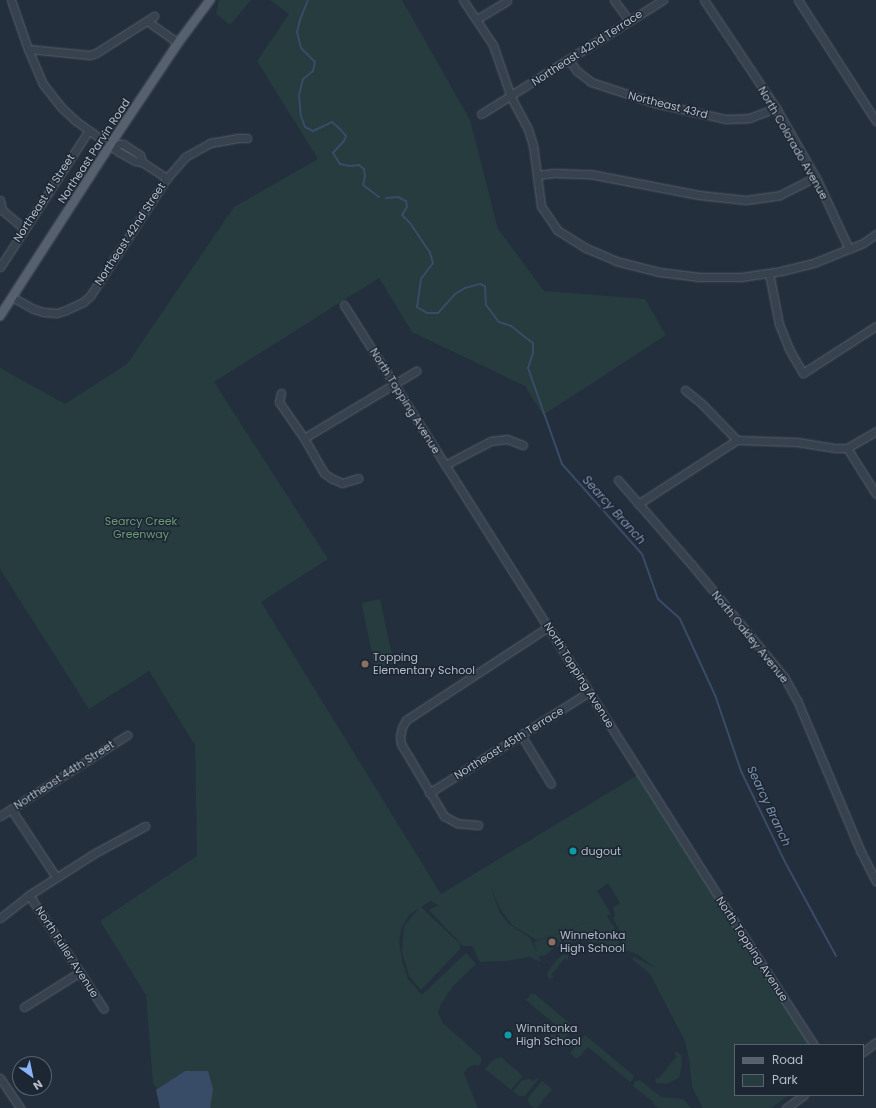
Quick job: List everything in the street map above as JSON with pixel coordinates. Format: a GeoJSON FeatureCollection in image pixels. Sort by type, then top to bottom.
{"type":"FeatureCollection","features":[{"type":"Feature","properties":{"kind":"main road","name":"Northeast Parvin Road"},"geometry":{"type":"LineString","coordinates":[[0,316],[110,145],[178,44],[210,0]]}},
{"type":"Feature","properties":{"kind":"street"},"geometry":{"type":"LineString","coordinates":[[11,0],[28,49],[44,84],[52,97],[72,119],[135,161],[142,162],[167,178]]}},
{"type":"Feature","properties":{"kind":"street"},"geometry":{"type":"LineString","coordinates":[[463,0],[492,45],[511,97],[531,140],[541,206],[552,225],[572,240],[606,257],[634,267],[685,276],[741,277],[769,274],[816,262],[863,243],[876,234]]}},
{"type":"Feature","properties":{"kind":"street"},"geometry":{"type":"LineString","coordinates":[[614,0],[630,21]]}},
{"type":"Feature","properties":{"kind":"street","name":"Northeast 42nd Terrace"},"geometry":{"type":"LineString","coordinates":[[481,114],[511,97],[663,0]]}},
{"type":"Feature","properties":{"kind":"street","name":"North Colorado Avenue"},"geometry":{"type":"LineString","coordinates":[[704,0],[776,108],[815,177],[849,249]]}},
{"type":"Feature","properties":{"kind":"street"},"geometry":{"type":"LineString","coordinates":[[798,0],[876,121]]}},
{"type":"Feature","properties":{"kind":"street"},"geometry":{"type":"LineString","coordinates":[[476,19],[507,1]]}},
{"type":"Feature","properties":{"kind":"street"},"geometry":{"type":"LineString","coordinates":[[28,49],[90,55],[96,53],[154,16]]}},
{"type":"Feature","properties":{"kind":"street"},"geometry":{"type":"LineString","coordinates":[[147,21],[178,44]]}},
{"type":"Feature","properties":{"kind":"street","name":"Northeast 43rd"},"geometry":{"type":"LineString","coordinates":[[569,60],[577,71],[591,82],[655,103],[726,119],[749,118],[776,108]]}},
{"type":"Feature","properties":{"kind":"street","name":"Northeast 41 Street"},"geometry":{"type":"LineString","coordinates":[[0,267],[89,130]]}},
{"type":"Feature","properties":{"kind":"street","name":"Northeast 42nd Street"},"geometry":{"type":"LineString","coordinates":[[12,296],[34,309],[43,312],[57,313],[83,302],[90,296],[167,178],[185,157],[200,147],[222,140],[247,138]]}},
{"type":"Feature","properties":{"kind":"street"},"geometry":{"type":"LineString","coordinates":[[537,175],[571,172],[631,182],[699,196],[746,200],[780,194],[815,177]]}},
{"type":"Feature","properties":{"kind":"street"},"geometry":{"type":"LineString","coordinates":[[0,200],[2,210],[25,229]]}},
{"type":"Feature","properties":{"kind":"street"},"geometry":{"type":"LineString","coordinates":[[769,274],[779,324],[789,349],[803,373],[876,326]]}},
{"type":"Feature","properties":{"kind":"street","name":"North Topping Avenue"},"geometry":{"type":"LineString","coordinates":[[344,305],[813,1044]]}},
{"type":"Feature","properties":{"kind":"street"},"geometry":{"type":"LineString","coordinates":[[304,438],[416,371]]}},
{"type":"Feature","properties":{"kind":"street"},"geometry":{"type":"LineString","coordinates":[[685,390],[702,404],[737,440]]}},
{"type":"Feature","properties":{"kind":"street"},"geometry":{"type":"LineString","coordinates":[[281,393],[279,402],[304,438],[321,470],[331,478],[342,483],[358,478]]}},
{"type":"Feature","properties":{"kind":"street"},"geometry":{"type":"LineString","coordinates":[[638,504],[737,440],[797,442],[836,448],[848,448],[876,431]]}},
{"type":"Feature","properties":{"kind":"street"},"geometry":{"type":"LineString","coordinates":[[445,465],[491,441],[507,440],[523,445]]}},
{"type":"Feature","properties":{"kind":"street"},"geometry":{"type":"LineString","coordinates":[[848,448],[876,494]]}},
{"type":"Feature","properties":{"kind":"street","name":"North Oakley Avenue"},"geometry":{"type":"LineString","coordinates":[[618,480],[702,577],[784,677],[797,700],[858,845],[876,881]]}},
{"type":"Feature","properties":{"kind":"street"},"geometry":{"type":"LineString","coordinates":[[478,825],[450,821],[440,810],[401,744],[400,731],[406,720],[548,627]]}},
{"type":"Feature","properties":{"kind":"street","name":"Northeast 45th Terrace"},"geometry":{"type":"LineString","coordinates":[[429,793],[589,692]]}},
{"type":"Feature","properties":{"kind":"street","name":"Northeast 44th Street"},"geometry":{"type":"LineString","coordinates":[[0,816],[127,735]]}},
{"type":"Feature","properties":{"kind":"street"},"geometry":{"type":"LineString","coordinates":[[521,735],[551,784]]}},
{"type":"Feature","properties":{"kind":"street"},"geometry":{"type":"LineString","coordinates":[[11,809],[56,877]]}},
{"type":"Feature","properties":{"kind":"street"},"geometry":{"type":"LineString","coordinates":[[0,918],[29,895],[100,849],[146,826]]}},
{"type":"Feature","properties":{"kind":"street","name":"North Fuller Avenue"},"geometry":{"type":"LineString","coordinates":[[29,895],[104,1010]]}},
{"type":"Feature","properties":{"kind":"street"},"geometry":{"type":"LineString","coordinates":[[24,1008],[80,972]]}},
{"type":"Feature","properties":{"kind":"street"},"geometry":{"type":"LineString","coordinates":[[864,1051],[876,1042]]}},
{"type":"Feature","properties":{"kind":"street"},"geometry":{"type":"LineString","coordinates":[[0,1078],[20,1108]]}},
{"type":"Feature","properties":{"kind":"street"},"geometry":{"type":"LineString","coordinates":[[786,1108],[803,1096]]}},
{"type":"Feature","properties":{"kind":"green space"},"geometry":{"type":"Polygon","coordinates":[[[219,0],[251,0],[230,25],[216,14],[219,0]]]}},
{"type":"Feature","properties":{"kind":"green space","name":"Searcy Creek Greenway"},"geometry":{"type":"Polygon","coordinates":[[[270,0],[402,0],[470,120],[498,229],[544,291],[645,299],[666,335],[543,415],[525,386],[412,332],[379,278],[214,382],[328,559],[261,602],[441,894],[638,775],[809,1044],[734,1044],[734,1096],[788,1096],[771,1108],[703,1108],[692,1087],[689,1059],[685,1041],[650,974],[632,959],[634,957],[656,968],[637,954],[621,949],[623,937],[613,918],[615,915],[613,908],[620,903],[608,883],[597,891],[611,914],[607,916],[621,938],[617,948],[604,943],[580,941],[564,943],[554,948],[546,955],[538,956],[541,962],[530,957],[506,961],[480,962],[472,946],[463,946],[429,910],[438,905],[430,901],[421,907],[460,944],[460,949],[421,990],[409,976],[402,952],[404,926],[419,908],[409,915],[402,927],[399,941],[402,960],[408,979],[422,995],[466,953],[476,964],[453,986],[441,1004],[438,1013],[443,1023],[481,1057],[479,1066],[474,1065],[469,1067],[464,1073],[478,1108],[170,1108],[153,1083],[146,995],[100,921],[197,856],[195,745],[149,671],[89,709],[0,569],[0,368],[65,404],[127,364],[234,207],[318,159],[257,61],[289,14],[270,0]],[[490,886],[500,913],[509,924],[530,938],[537,953],[534,942],[603,917],[538,940],[512,925],[499,907],[490,886]]]}},
{"type":"Feature","properties":{"kind":"green space"},"geometry":{"type":"Polygon","coordinates":[[[380,599],[394,664],[375,668],[361,603],[380,599]]]}},
{"type":"Feature","properties":{"kind":"green space"},"geometry":{"type":"Polygon","coordinates":[[[565,954],[568,955],[568,960],[565,958],[551,975],[554,977],[549,979],[547,974],[551,967],[557,959],[565,954]]]}},
{"type":"Feature","properties":{"kind":"green space"},"geometry":{"type":"Polygon","coordinates":[[[531,994],[535,994],[575,1028],[559,1044],[550,1036],[552,1034],[557,1036],[559,1033],[557,1029],[558,1027],[526,1000],[531,994]]]}},
{"type":"Feature","properties":{"kind":"green space"},"geometry":{"type":"Polygon","coordinates":[[[585,1035],[633,1075],[633,1079],[630,1082],[588,1047],[577,1059],[570,1053],[585,1035]]]}},
{"type":"Feature","properties":{"kind":"green space"},"geometry":{"type":"Polygon","coordinates":[[[677,1052],[681,1055],[682,1064],[679,1078],[666,1084],[656,1083],[655,1077],[658,1079],[677,1056],[674,1053],[677,1052]]]}},
{"type":"Feature","properties":{"kind":"green space"},"geometry":{"type":"Polygon","coordinates":[[[501,1057],[523,1076],[511,1090],[485,1069],[493,1060],[501,1057]]]}},
{"type":"Feature","properties":{"kind":"green space"},"geometry":{"type":"Polygon","coordinates":[[[539,1078],[525,1096],[519,1096],[513,1091],[522,1080],[530,1079],[532,1081],[539,1078]]]}},
{"type":"Feature","properties":{"kind":"green space"},"geometry":{"type":"Polygon","coordinates":[[[640,1080],[661,1097],[683,1099],[691,1108],[658,1108],[652,1103],[653,1102],[633,1086],[635,1081],[640,1080]]]}},
{"type":"Feature","properties":{"kind":"green space"},"geometry":{"type":"Polygon","coordinates":[[[542,1081],[552,1089],[537,1108],[534,1108],[529,1104],[528,1098],[542,1081]]]}},
{"type":"Feature","properties":{"kind":"water"},"geometry":{"type":"Polygon","coordinates":[[[185,1071],[208,1071],[213,1089],[210,1108],[160,1108],[156,1090],[185,1071]]]}},
{"type":"Feature","properties":{"kind":"waterway","name":"Searcy Branch"},"geometry":{"type":"LineString","coordinates":[[308,0],[297,32],[301,48],[315,62],[313,71],[303,79],[299,95],[301,116],[305,127],[313,131],[332,122],[340,129],[346,136],[344,141],[333,153],[340,164],[350,166],[359,165],[364,169],[365,176],[363,185],[379,197]]}},
{"type":"Feature","properties":{"kind":"waterway","name":"Searcy Branch"},"geometry":{"type":"LineString","coordinates":[[386,198],[398,197],[406,201],[407,207],[402,215],[410,223],[430,253],[433,263],[421,279],[417,307],[427,313],[438,313],[455,294],[465,288],[480,284],[485,286],[486,305],[499,322],[511,326],[533,343],[533,353],[528,368],[562,464],[642,554],[658,599],[680,619],[715,695],[741,771],[785,862],[836,956]]}},
{"type":"Feature","properties":{"kind":"place","name":"Topping Elementary School"},"geometry":{"type":"Point","coordinates":[365,664]}},
{"type":"Feature","properties":{"kind":"place","name":"dugout"},"geometry":{"type":"Point","coordinates":[573,851]}},
{"type":"Feature","properties":{"kind":"place","name":"Winnetonka High School"},"geometry":{"type":"Point","coordinates":[552,942]}},
{"type":"Feature","properties":{"kind":"place","name":"Winnitonka High School"},"geometry":{"type":"Point","coordinates":[508,1035]}}]}
